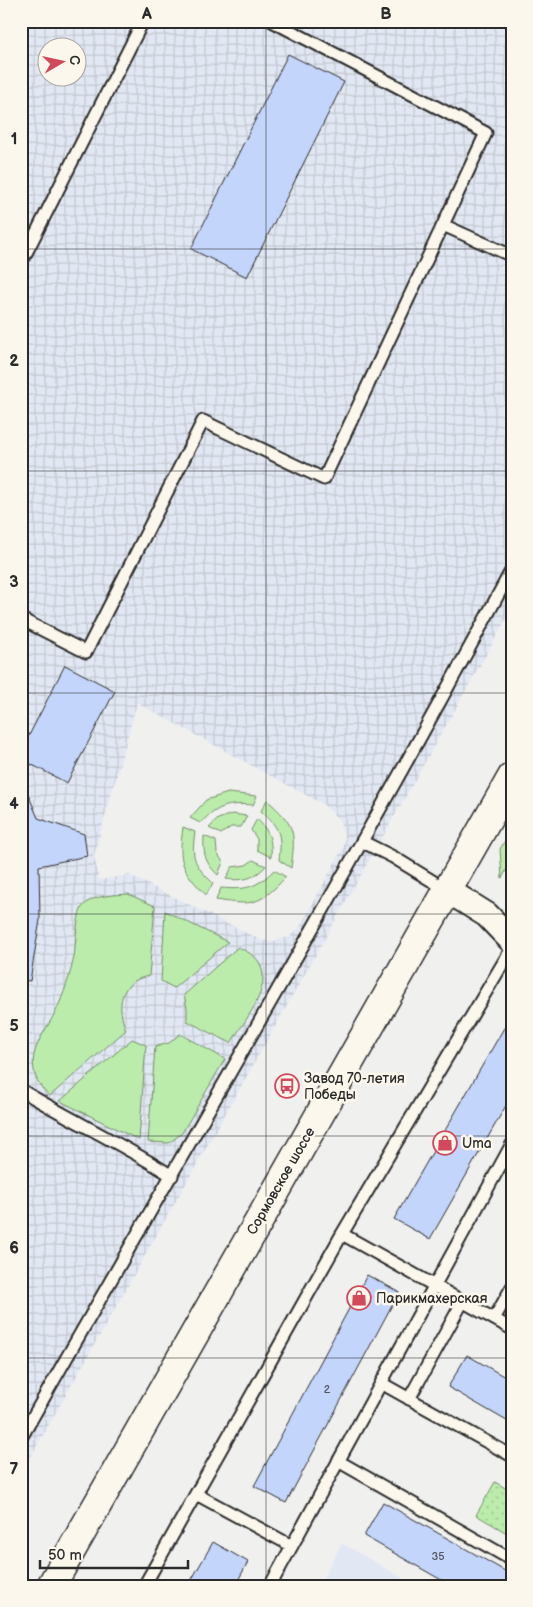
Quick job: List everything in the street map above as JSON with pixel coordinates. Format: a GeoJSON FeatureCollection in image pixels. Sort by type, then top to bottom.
{"type":"FeatureCollection","features":[{"type":"Feature","properties":{"kind":"main road","name":"Сормовское шоссе"},"geometry":{"type":"LineString","coordinates":[[50,1586],[512,777]]}},
{"type":"Feature","properties":{"kind":"street"},"geometry":{"type":"LineString","coordinates":[[447,890],[487,916],[512,941]]}},
{"type":"Feature","properties":{"kind":"lane"},"geometry":{"type":"LineString","coordinates":[[21,263],[143,21]]}},
{"type":"Feature","properties":{"kind":"lane"},"geometry":{"type":"LineString","coordinates":[[21,619],[86,652],[204,421],[324,479],[486,133],[272,21]]}},
{"type":"Feature","properties":{"kind":"lane"},"geometry":{"type":"LineString","coordinates":[[443,225],[512,256]]}},
{"type":"Feature","properties":{"kind":"lane"},"geometry":{"type":"LineString","coordinates":[[21,1438],[172,1176],[289,967],[363,842],[512,569]]}},
{"type":"Feature","properties":{"kind":"lane"},"geometry":{"type":"LineString","coordinates":[[363,842],[393,857],[447,890]]}},
{"type":"Feature","properties":{"kind":"lane"},"geometry":{"type":"LineString","coordinates":[[144,1586],[342,1234],[512,948]]}},
{"type":"Feature","properties":{"kind":"lane"},"geometry":{"type":"LineString","coordinates":[[21,1090],[99,1136],[138,1154],[172,1176]]}},
{"type":"Feature","properties":{"kind":"lane"},"geometry":{"type":"LineString","coordinates":[[270,1586],[512,1144]]}},
{"type":"Feature","properties":{"kind":"lane"},"geometry":{"type":"LineString","coordinates":[[342,1234],[512,1329]]}},
{"type":"Feature","properties":{"kind":"lane"},"geometry":{"type":"LineString","coordinates":[[494,1319],[512,1287]]}},
{"type":"Feature","properties":{"kind":"lane"},"geometry":{"type":"LineString","coordinates":[[410,1399],[463,1301]]}},
{"type":"Feature","properties":{"kind":"lane"},"geometry":{"type":"LineString","coordinates":[[381,1383],[512,1456]]}},
{"type":"Feature","properties":{"kind":"lane"},"geometry":{"type":"LineString","coordinates":[[338,1461],[512,1560]]}},
{"type":"Feature","properties":{"kind":"lane"},"geometry":{"type":"LineString","coordinates":[[196,1494],[292,1546]]}},
{"type":"Feature","properties":{"kind":"shaded area"},"geometry":{"type":"Polygon","coordinates":[[[21,21],[512,21],[512,609],[21,1474],[21,21]],[[137,703],[94,856],[99,880],[129,875],[259,939],[269,942],[289,937],[300,927],[344,846],[345,838],[339,820],[324,805],[137,703]]]}},
{"type":"Feature","properties":{"kind":"shaded area"},"geometry":{"type":"Polygon","coordinates":[[[342,1543],[416,1586],[318,1586],[342,1543]]]}},
{"type":"Feature","properties":{"kind":"green space"},"geometry":{"type":"Polygon","coordinates":[[[228,793],[257,796],[253,805],[230,805],[218,809],[200,823],[190,818],[206,800],[228,793]]]}},
{"type":"Feature","properties":{"kind":"green space"},"geometry":{"type":"Polygon","coordinates":[[[267,800],[283,816],[291,829],[293,845],[291,868],[279,860],[280,838],[278,832],[272,822],[261,811],[267,800]]]}},
{"type":"Feature","properties":{"kind":"green space"},"geometry":{"type":"Polygon","coordinates":[[[232,814],[247,816],[241,827],[231,827],[221,834],[209,828],[218,819],[232,814]]]}},
{"type":"Feature","properties":{"kind":"green space"},"geometry":{"type":"Polygon","coordinates":[[[257,819],[269,836],[271,857],[257,850],[257,839],[251,830],[257,819]]]}},
{"type":"Feature","properties":{"kind":"green space"},"geometry":{"type":"Polygon","coordinates":[[[183,827],[195,832],[193,848],[195,860],[213,883],[206,895],[186,872],[183,865],[181,849],[183,827]]]}},
{"type":"Feature","properties":{"kind":"green space"},"geometry":{"type":"Polygon","coordinates":[[[512,829],[512,860],[502,878],[500,849],[512,829]]]}},
{"type":"Feature","properties":{"kind":"green space"},"geometry":{"type":"Polygon","coordinates":[[[204,836],[216,841],[217,853],[223,862],[218,875],[206,858],[204,836]]]}},
{"type":"Feature","properties":{"kind":"green space"},"geometry":{"type":"Polygon","coordinates":[[[253,860],[266,866],[257,874],[248,878],[238,880],[226,879],[232,867],[246,865],[253,860]]]}},
{"type":"Feature","properties":{"kind":"green space"},"geometry":{"type":"Polygon","coordinates":[[[274,870],[286,877],[262,898],[248,903],[216,900],[221,888],[238,889],[256,884],[274,870]]]}},
{"type":"Feature","properties":{"kind":"green space"},"geometry":{"type":"Polygon","coordinates":[[[128,894],[155,906],[149,976],[131,983],[122,996],[121,1012],[126,1030],[50,1096],[36,1078],[33,1061],[40,1038],[62,998],[74,957],[79,914],[84,905],[93,899],[128,894]]]}},
{"type":"Feature","properties":{"kind":"green space"},"geometry":{"type":"Polygon","coordinates":[[[165,911],[228,942],[174,988],[161,981],[165,911]]]}},
{"type":"Feature","properties":{"kind":"green space"},"geometry":{"type":"Polygon","coordinates":[[[238,947],[257,959],[263,972],[263,983],[255,1004],[231,1043],[187,1021],[184,995],[238,947]]]}},
{"type":"Feature","properties":{"kind":"green space"},"geometry":{"type":"Polygon","coordinates":[[[180,1034],[225,1059],[182,1133],[169,1143],[148,1142],[155,1047],[169,1043],[180,1034]]]}},
{"type":"Feature","properties":{"kind":"green space"},"geometry":{"type":"Polygon","coordinates":[[[132,1039],[146,1045],[139,1140],[60,1101],[132,1039]]]}},
{"type":"Feature","properties":{"kind":"green space"},"geometry":{"type":"Polygon","coordinates":[[[495,1482],[512,1492],[512,1536],[476,1515],[495,1482]]]}},
{"type":"Feature","properties":{"kind":"building"},"geometry":{"type":"Polygon","coordinates":[[[288,54],[344,82],[247,277],[191,249],[288,54]]]}},
{"type":"Feature","properties":{"kind":"building"},"geometry":{"type":"Polygon","coordinates":[[[65,665],[115,691],[67,783],[21,759],[21,751],[65,665]]]}},
{"type":"Feature","properties":{"kind":"building"},"geometry":{"type":"Polygon","coordinates":[[[21,777],[38,818],[84,834],[87,856],[39,866],[40,920],[30,981],[21,980],[21,777]]]}},
{"type":"Feature","properties":{"kind":"building"},"geometry":{"type":"Polygon","coordinates":[[[512,1014],[512,1095],[430,1239],[394,1219],[512,1014]]]}},
{"type":"Feature","properties":{"kind":"building"},"geometry":{"type":"Polygon","coordinates":[[[367,1275],[399,1292],[286,1503],[254,1486],[367,1275]]]}},
{"type":"Feature","properties":{"kind":"building"},"geometry":{"type":"Polygon","coordinates":[[[467,1355],[512,1381],[512,1424],[448,1387],[467,1355]]]}},
{"type":"Feature","properties":{"kind":"building"},"geometry":{"type":"Polygon","coordinates":[[[383,1502],[512,1575],[512,1586],[452,1586],[364,1536],[383,1502]]]}},
{"type":"Feature","properties":{"kind":"building"},"geometry":{"type":"Polygon","coordinates":[[[213,1542],[248,1562],[235,1586],[188,1586],[213,1542]]]}},
{"type":"Feature","properties":{"kind":"place","name":"Завод 70-летия Победы"},"geometry":{"type":"Point","coordinates":[287,1086]}},
{"type":"Feature","properties":{"kind":"place","name":"Uma"},"geometry":{"type":"Point","coordinates":[445,1143]}},
{"type":"Feature","properties":{"kind":"place","name":"Парикмахерская"},"geometry":{"type":"Point","coordinates":[359,1298]}}]}
